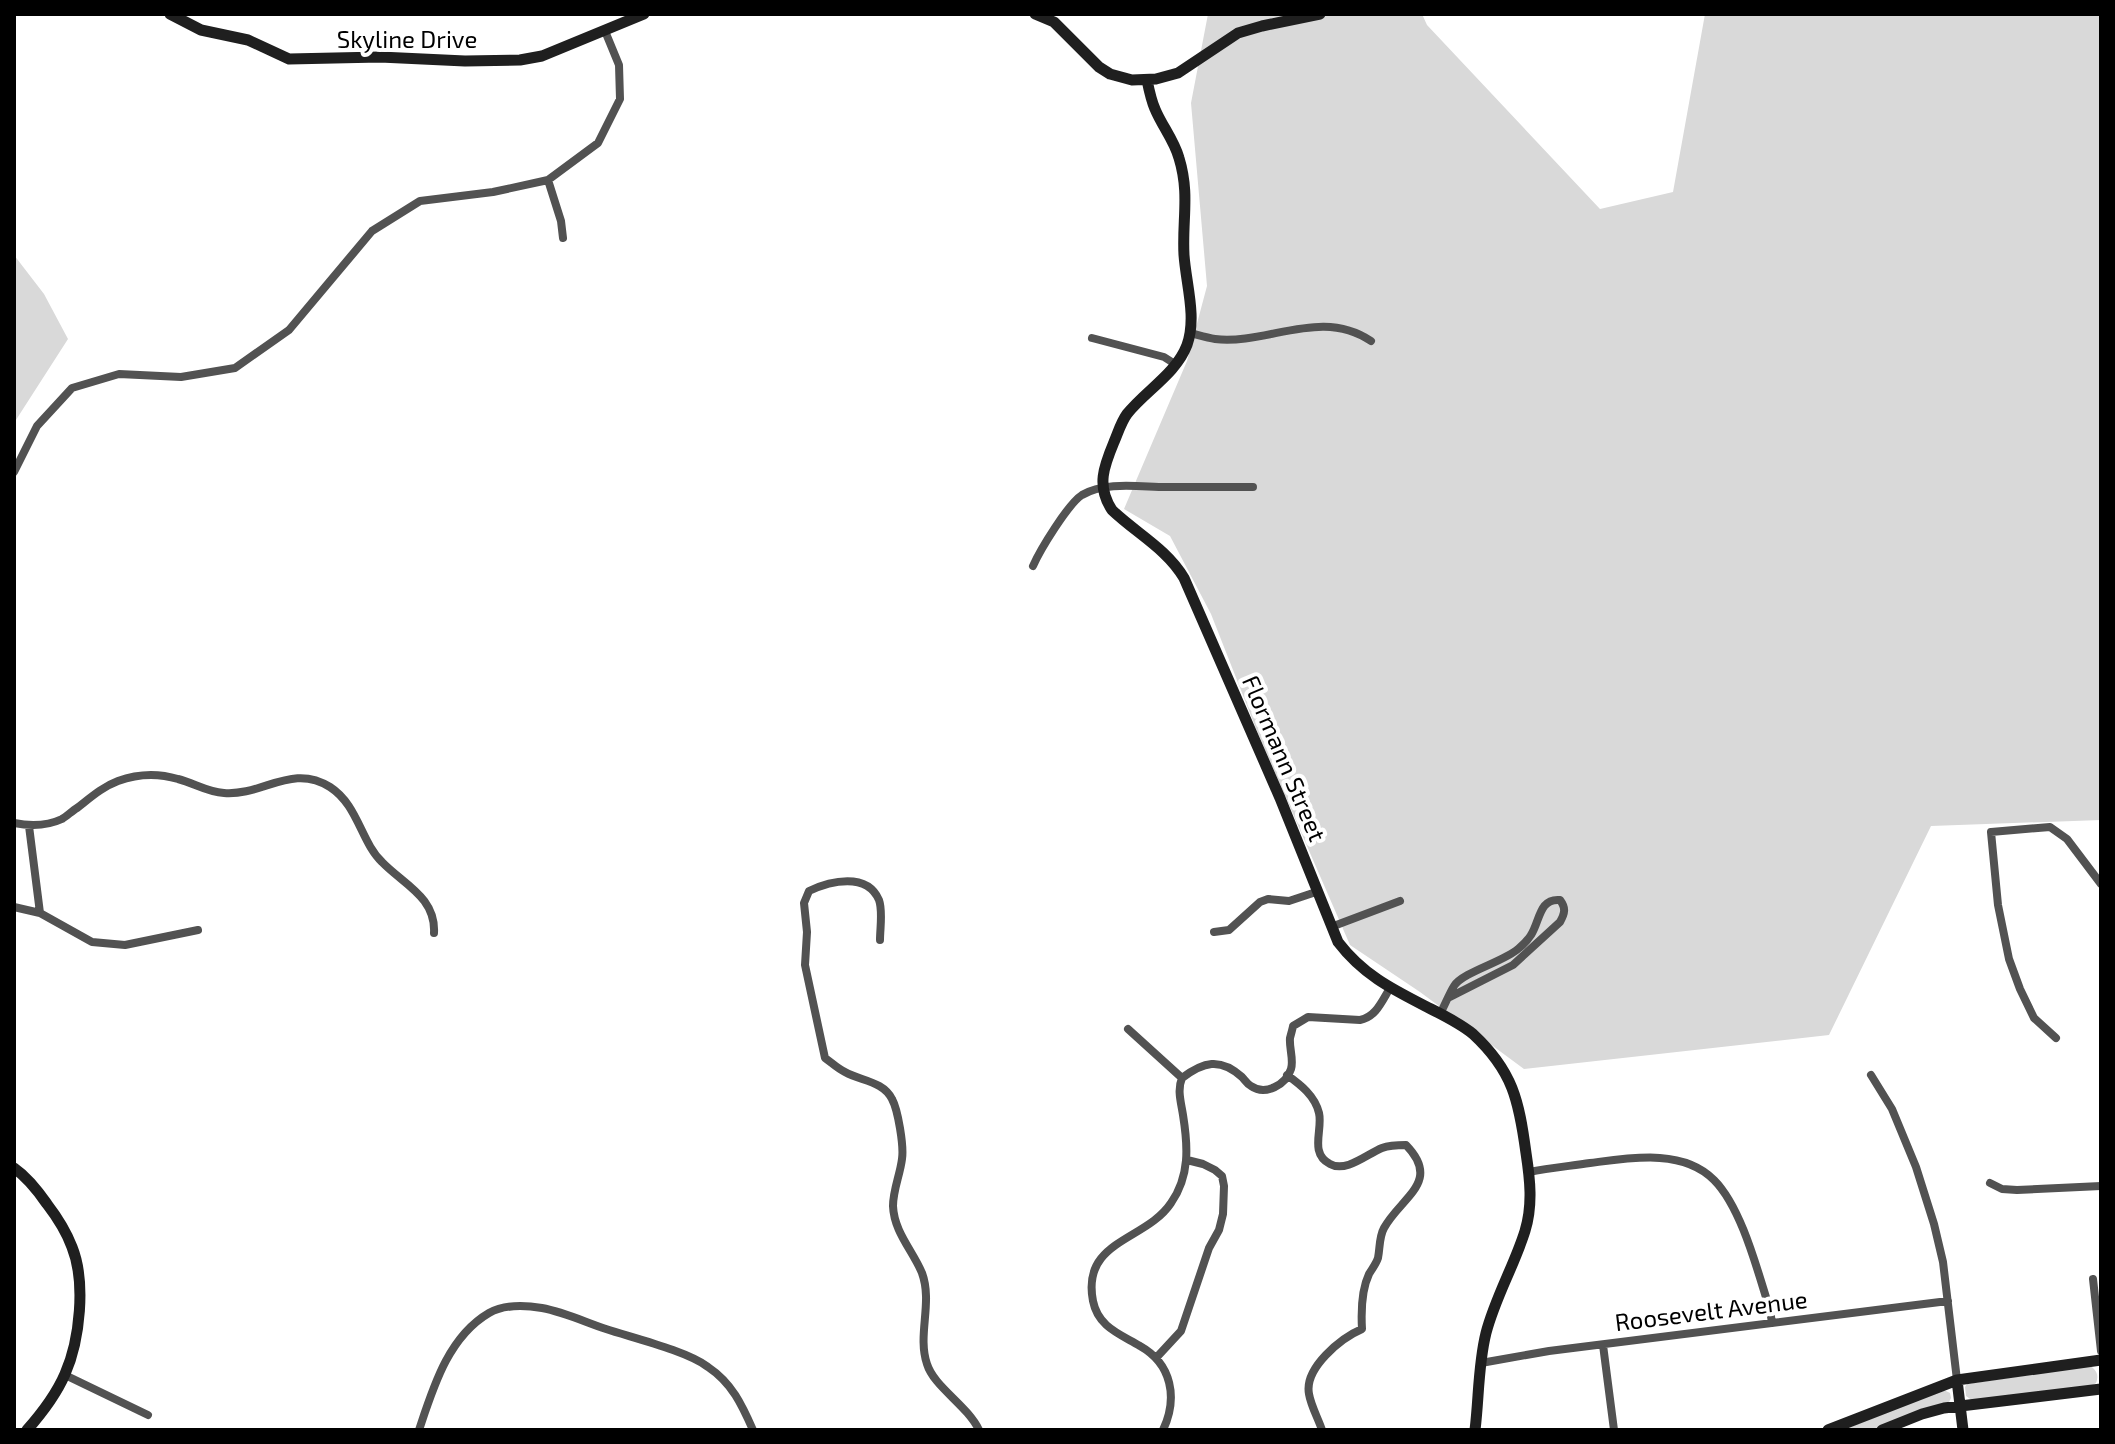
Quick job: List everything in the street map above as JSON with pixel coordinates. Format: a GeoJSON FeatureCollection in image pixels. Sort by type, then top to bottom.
{"type":"FeatureCollection","features":[{"type":"Feature","properties":{"kind":"street","name":"Skyline Drive"},"geometry":{"type":"LineString","coordinates":[[170,14],[201,30],[248,40],[289,59],[380,57],[465,61],[520,60],[542,56],[644,14]]}},
{"type":"Feature","properties":{"kind":"street"},"geometry":{"type":"LineString","coordinates":[[1035,14],[1054,22],[1089,58],[1110,74],[1132,80],[1178,73],[1238,33],[1320,14]]}},
{"type":"Feature","properties":{"kind":"street"},"geometry":{"type":"LineString","coordinates":[[14,472],[37,426],[72,388],[119,374],[181,377],[235,368],[289,330],[372,231],[420,201],[493,192],[548,180],[598,143],[620,99],[619,65],[605,31]]}},
{"type":"Feature","properties":{"kind":"street"},"geometry":{"type":"LineString","coordinates":[[1102,489],[1104,466],[1126,415],[1175,364],[1190,333],[1184,252],[1185,186],[1179,157],[1155,108],[1147,80]]}},
{"type":"Feature","properties":{"kind":"street"},"geometry":{"type":"LineString","coordinates":[[548,180],[563,238]]}},
{"type":"Feature","properties":{"kind":"street"},"geometry":{"type":"LineString","coordinates":[[1190,333],[1229,339],[1316,326],[1345,328],[1371,341]]}},
{"type":"Feature","properties":{"kind":"street"},"geometry":{"type":"LineString","coordinates":[[1092,338],[1164,357],[1175,364]]}},
{"type":"Feature","properties":{"kind":"street"},"geometry":{"type":"LineString","coordinates":[[1033,566],[1072,503],[1081,495],[1130,485],[1253,487]]}},
{"type":"Feature","properties":{"kind":"street","name":"Flormann Street"},"geometry":{"type":"LineString","coordinates":[[1102,489],[1112,510],[1165,553],[1184,578],[1280,798],[1338,942],[1352,960],[1372,976],[1470,1032],[1499,1064],[1519,1104],[1529,1172],[1529,1211],[1525,1230],[1486,1332],[1475,1430]]}},
{"type":"Feature","properties":{"kind":"street"},"geometry":{"type":"LineString","coordinates":[[14,823],[29,826],[62,819],[99,790],[147,774],[177,778],[225,793],[244,792],[295,777],[311,777],[332,788],[347,802],[380,861],[420,894],[435,924],[434,933]]}},
{"type":"Feature","properties":{"kind":"street"},"geometry":{"type":"LineString","coordinates":[[29,826],[40,913]]}},
{"type":"Feature","properties":{"kind":"street"},"geometry":{"type":"LineString","coordinates":[[2056,1038],[2034,1018],[2020,989],[2003,935],[1991,832],[2050,827],[2067,839],[2101,884]]}},
{"type":"Feature","properties":{"kind":"street"},"geometry":{"type":"LineString","coordinates":[[880,940],[881,903],[866,886],[851,881],[834,881],[809,891],[804,903],[807,932],[805,965],[825,1058],[844,1072],[879,1085],[891,1097],[903,1157],[896,1178],[893,1206],[897,1226],[922,1273],[926,1291],[924,1354],[928,1369],[973,1417],[979,1430]]}},
{"type":"Feature","properties":{"kind":"street"},"geometry":{"type":"LineString","coordinates":[[1214,932],[1229,930],[1260,902],[1268,899],[1289,901],[1316,892]]}},
{"type":"Feature","properties":{"kind":"street"},"geometry":{"type":"LineString","coordinates":[[1440,1014],[1454,985],[1517,950],[1530,937],[1547,902],[1560,900],[1565,913],[1560,922],[1513,965],[1450,997]]}},
{"type":"Feature","properties":{"kind":"street"},"geometry":{"type":"LineString","coordinates":[[1331,927],[1400,901]]}},
{"type":"Feature","properties":{"kind":"street"},"geometry":{"type":"LineString","coordinates":[[14,907],[40,913],[92,942],[125,945],[198,930]]}},
{"type":"Feature","properties":{"kind":"street"},"geometry":{"type":"LineString","coordinates":[[1163,1430],[1171,1409],[1171,1385],[1167,1373],[1156,1358],[1109,1328],[1099,1317],[1093,1303],[1092,1280],[1103,1254],[1156,1219],[1180,1188],[1187,1160],[1179,1093],[1182,1078],[1199,1065],[1218,1064],[1244,1078],[1258,1090],[1277,1086],[1292,1068],[1290,1038],[1293,1026],[1308,1017],[1368,1018],[1375,1013],[1390,988]]}},
{"type":"Feature","properties":{"kind":"street"},"geometry":{"type":"LineString","coordinates":[[1128,1029],[1182,1078]]}},
{"type":"Feature","properties":{"kind":"street"},"geometry":{"type":"LineString","coordinates":[[1287,1075],[1302,1085],[1316,1104],[1320,1116],[1318,1148],[1327,1163],[1343,1166],[1384,1147],[1406,1145],[1415,1154],[1419,1165],[1420,1181],[1414,1192],[1385,1227],[1378,1248],[1378,1261],[1368,1276],[1361,1302],[1362,1329],[1346,1336],[1314,1369],[1309,1380],[1308,1392],[1322,1430]]}},
{"type":"Feature","properties":{"kind":"street"},"geometry":{"type":"LineString","coordinates":[[1871,1075],[1892,1109],[1916,1167],[1939,1241],[1963,1430]]}},
{"type":"Feature","properties":{"kind":"street"},"geometry":{"type":"LineString","coordinates":[[1529,1172],[1641,1157],[1687,1164],[1706,1175],[1721,1190],[1742,1227],[1772,1323]]}},
{"type":"Feature","properties":{"kind":"street"},"geometry":{"type":"LineString","coordinates":[[1156,1358],[1181,1331],[1223,1214],[1222,1176],[1203,1164],[1187,1160]]}},
{"type":"Feature","properties":{"kind":"street"},"geometry":{"type":"LineString","coordinates":[[14,1168],[39,1192],[58,1219],[73,1249],[79,1282],[79,1313],[72,1356],[65,1375],[27,1430]]}},
{"type":"Feature","properties":{"kind":"street"},"geometry":{"type":"LineString","coordinates":[[1990,1183],[2002,1189],[2017,1190],[2101,1186]]}},
{"type":"Feature","properties":{"kind":"street"},"geometry":{"type":"LineString","coordinates":[[2093,1279],[2101,1351]]}},
{"type":"Feature","properties":{"kind":"street","name":"Roosevelt Avenue"},"geometry":{"type":"LineString","coordinates":[[1481,1363],[1549,1351],[1948,1301]]}},
{"type":"Feature","properties":{"kind":"street"},"geometry":{"type":"LineString","coordinates":[[419,1430],[430,1393],[455,1346],[472,1324],[506,1306],[545,1308],[706,1365],[729,1384],[753,1430]]}},
{"type":"Feature","properties":{"kind":"street"},"geometry":{"type":"LineString","coordinates":[[1603,1345],[1614,1430]]}},
{"type":"Feature","properties":{"kind":"street"},"geometry":{"type":"LineString","coordinates":[[1828,1430],[1957,1380],[2101,1360]]}},
{"type":"Feature","properties":{"kind":"street"},"geometry":{"type":"LineString","coordinates":[[65,1375],[148,1415]]}},
{"type":"Feature","properties":{"kind":"street"},"geometry":{"type":"LineString","coordinates":[[1882,1430],[1922,1414],[1960,1406],[2101,1389]]}},
{"type":"Feature","properties":{"kind":"shaded area"},"geometry":{"type":"Polygon","coordinates":[[[1208,14],[1422,14],[1427,25],[1600,209],[1673,192],[1705,14],[2101,14],[2101,820],[1931,826],[1829,1035],[1524,1069],[1350,945],[1257,731],[1211,614],[1170,536],[1124,509],[1187,361],[1207,286],[1191,103],[1208,14]]]}},
{"type":"Feature","properties":{"kind":"shaded area"},"geometry":{"type":"Polygon","coordinates":[[[14,255],[44,294],[68,339],[14,423],[14,255]]]}},
{"type":"Feature","properties":{"kind":"shaded area"},"geometry":{"type":"Polygon","coordinates":[[[2090,1366],[2097,1376],[2093,1385],[1973,1401],[1966,1396],[1967,1384],[2090,1366]]]}},
{"type":"Feature","properties":{"kind":"shaded area"},"geometry":{"type":"Polygon","coordinates":[[[1940,1391],[1950,1393],[1949,1402],[1873,1430],[1843,1430],[1940,1391]]]}}]}
